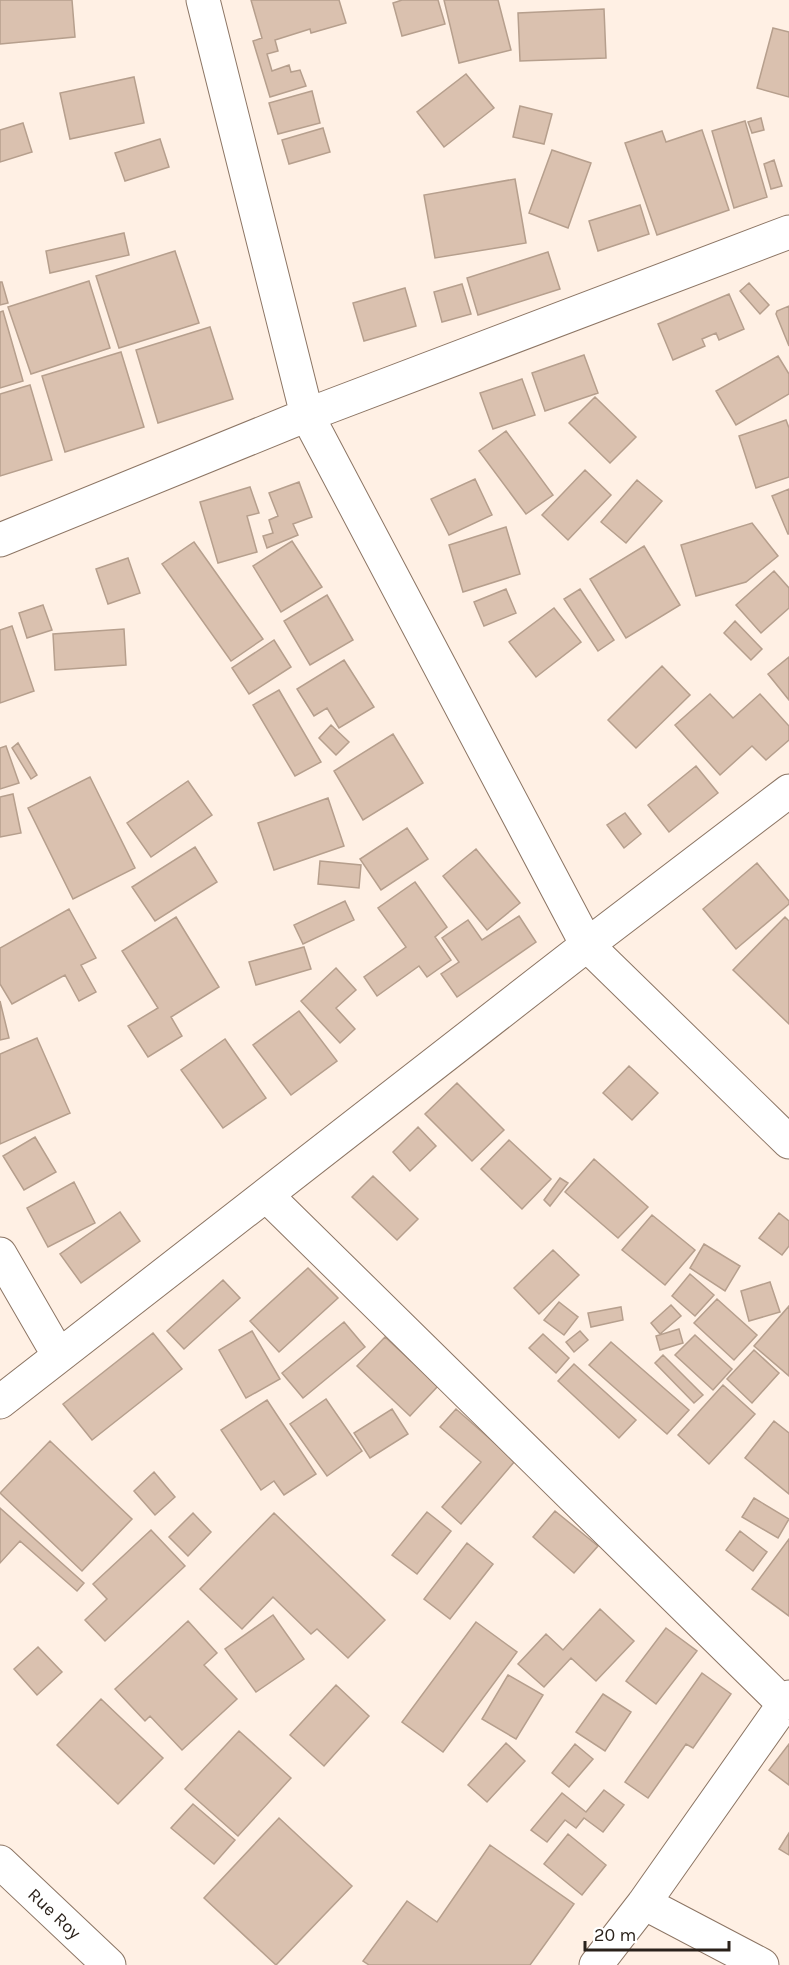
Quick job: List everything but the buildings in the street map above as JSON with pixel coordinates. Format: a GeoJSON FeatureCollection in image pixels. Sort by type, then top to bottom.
{"type":"FeatureCollection","features":[{"type":"Feature","properties":{"kind":"street"},"geometry":{"type":"LineString","coordinates":[[203,0],[307,415],[587,945],[789,1142]]}},
{"type":"Feature","properties":{"kind":"street"},"geometry":{"type":"LineString","coordinates":[[0,540],[307,415],[789,232]]}},
{"type":"Feature","properties":{"kind":"street"},"geometry":{"type":"LineString","coordinates":[[0,1402],[587,945],[789,791]]}},
{"type":"Feature","properties":{"kind":"street"},"geometry":{"type":"LineString","coordinates":[[266,1195],[787,1701],[644,1903],[596,1965]]}},
{"type":"Feature","properties":{"kind":"street"},"geometry":{"type":"LineString","coordinates":[[0,1254],[59,1356]]}},
{"type":"Feature","properties":{"kind":"street","name":"Rue Roy"},"geometry":{"type":"LineString","coordinates":[[0,1862],[109,1965]]}},
{"type":"Feature","properties":{"kind":"street"},"geometry":{"type":"LineString","coordinates":[[644,1903],[762,1965]]}}]}
